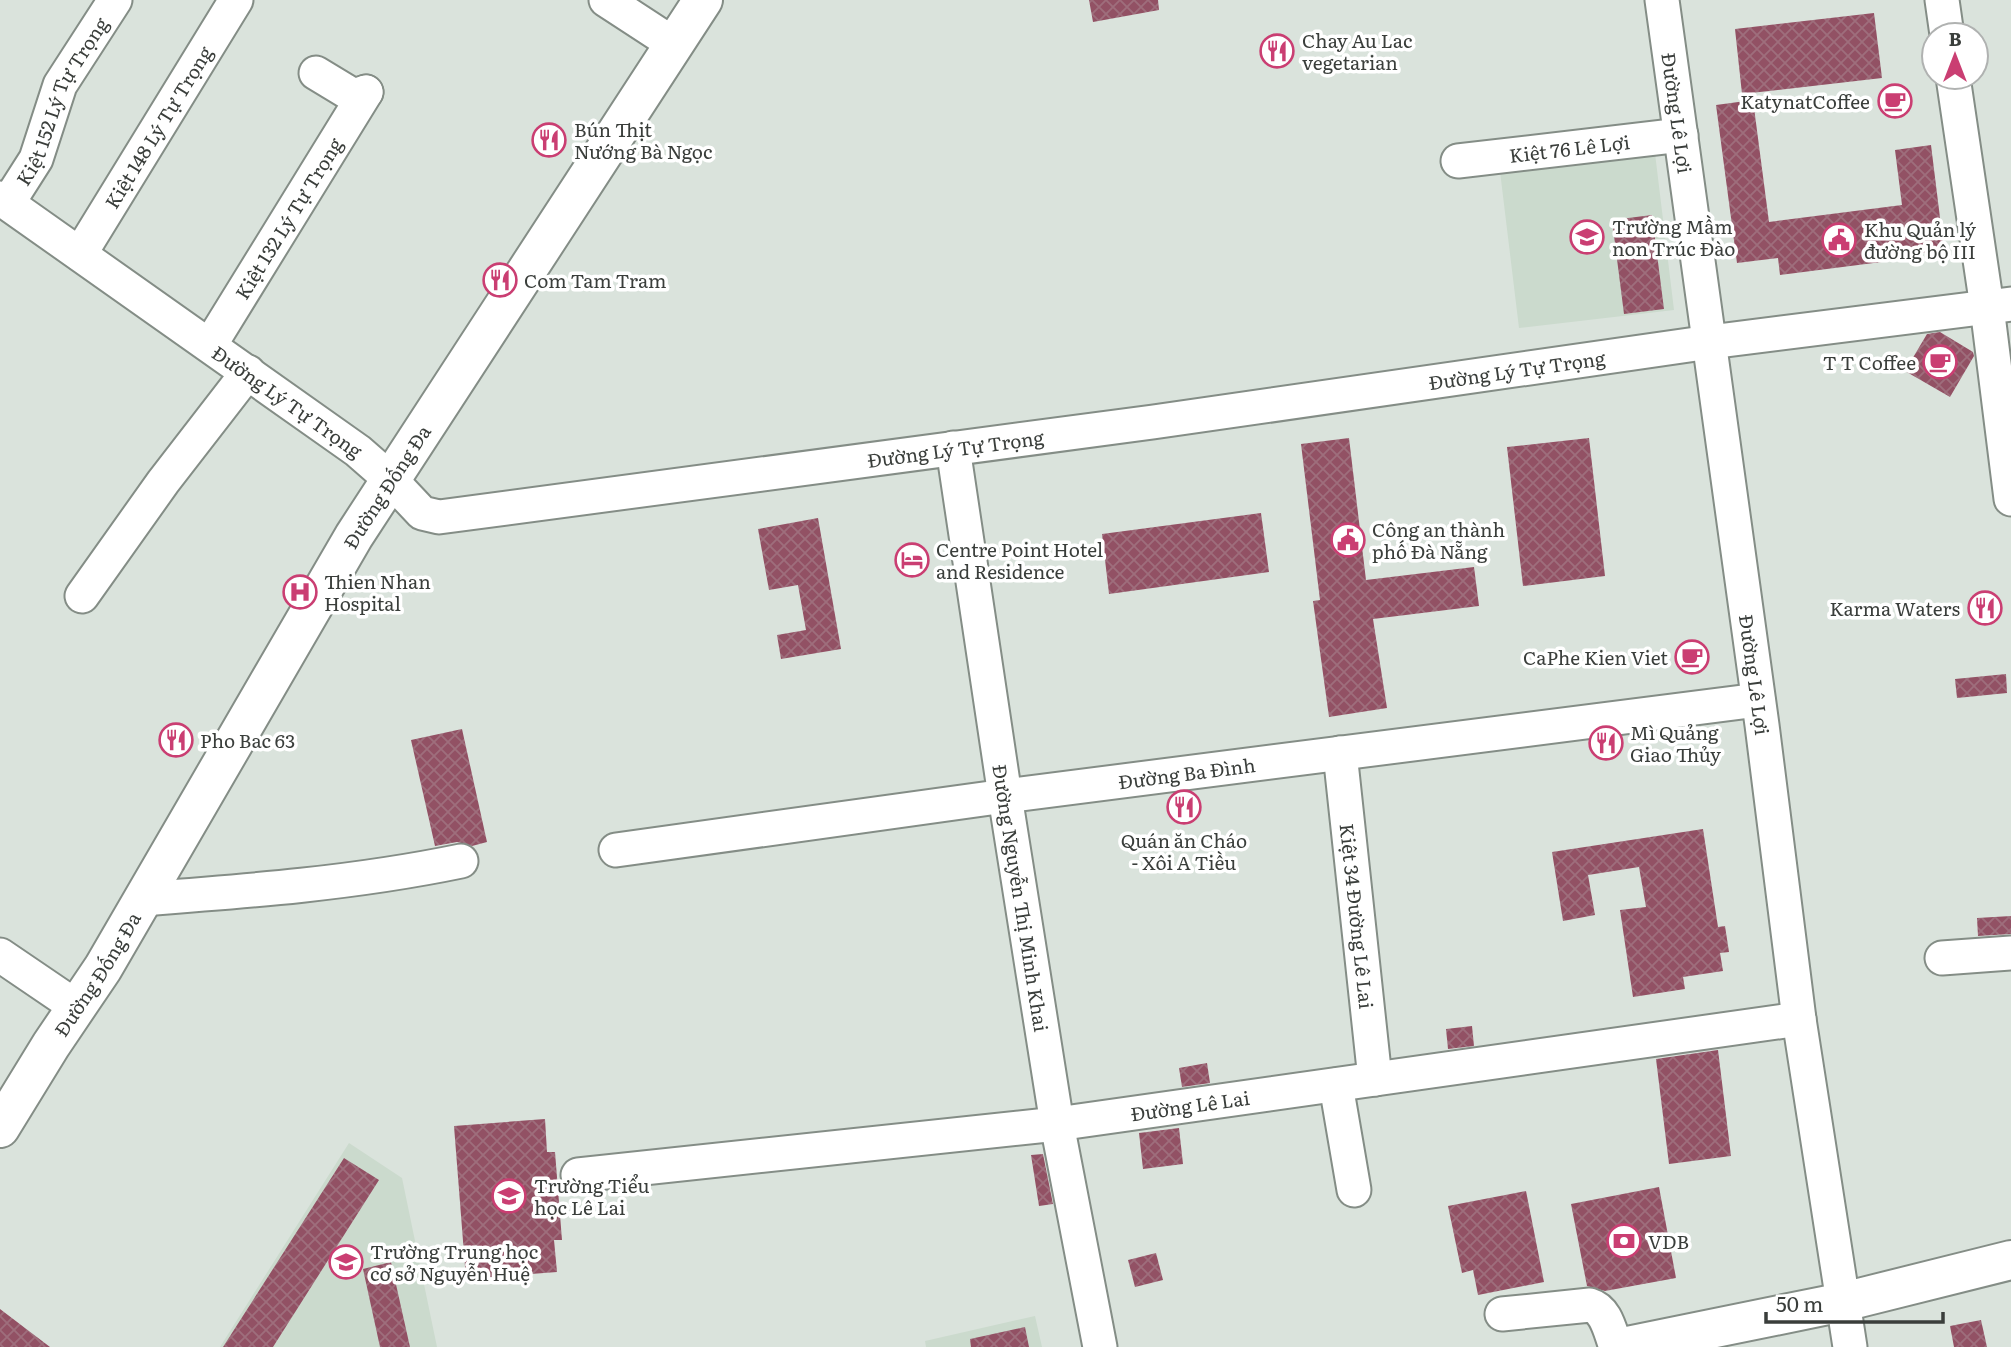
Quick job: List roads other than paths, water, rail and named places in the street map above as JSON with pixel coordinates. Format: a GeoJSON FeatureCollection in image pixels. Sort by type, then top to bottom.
{"type":"FeatureCollection","features":[{"type":"Feature","properties":{"kind":"main road","name":"Đường Đống Đa"},"geometry":{"type":"LineString","coordinates":[[0,1128],[51,1045],[78,1008],[390,479],[703,0]]}},
{"type":"Feature","properties":{"kind":"main road"},"geometry":{"type":"LineString","coordinates":[[1622,1347],[1843,1301],[2011,1261]]}},
{"type":"Feature","properties":{"kind":"street","name":"Kiệt 152 Lý Tự Trọng"},"geometry":{"type":"LineString","coordinates":[[4,201],[36,159],[60,85],[115,0]]}},
{"type":"Feature","properties":{"kind":"street","name":"Kiệt 148 Lý Tự Trọng"},"geometry":{"type":"LineString","coordinates":[[80,254],[236,0]]}},
{"type":"Feature","properties":{"kind":"street"},"geometry":{"type":"LineString","coordinates":[[606,0],[675,45]]}},
{"type":"Feature","properties":{"kind":"street","name":"Đường Lê Lợi"},"geometry":{"type":"LineString","coordinates":[[1662,0],[1799,1019],[1850,1347]]}},
{"type":"Feature","properties":{"kind":"street"},"geometry":{"type":"LineString","coordinates":[[1941,0],[1945,21]]}},
{"type":"Feature","properties":{"kind":"street","name":"Kiệt 132 Lý Tự Trọng"},"geometry":{"type":"LineString","coordinates":[[210,345],[366,93],[354,96],[316,72]]}},
{"type":"Feature","properties":{"kind":"street"},"geometry":{"type":"LineString","coordinates":[[1956,91],[1999,305],[2011,499]]}},
{"type":"Feature","properties":{"kind":"street","name":"Kiệt 76 Lê Lợi"},"geometry":{"type":"LineString","coordinates":[[1458,161],[1681,135]]}},
{"type":"Feature","properties":{"kind":"street","name":"Đường Lý Tự Trọng"},"geometry":{"type":"LineString","coordinates":[[4,201],[358,451],[390,479],[422,513],[439,517],[1153,422],[1710,342],[1999,305]]}},
{"type":"Feature","properties":{"kind":"street"},"geometry":{"type":"LineString","coordinates":[[82,596],[163,482],[248,372]]}},
{"type":"Feature","properties":{"kind":"street","name":"Đường Nguyễn Thị Minh Khai"},"geometry":{"type":"LineString","coordinates":[[953,448],[1057,1124],[1100,1347]]}},
{"type":"Feature","properties":{"kind":"street","name":"Đường Ba Đình"},"geometry":{"type":"LineString","coordinates":[[616,850],[1005,796],[1758,700]]}},
{"type":"Feature","properties":{"kind":"street","name":"Kiệt 34 Đường Lê Lai"},"geometry":{"type":"LineString","coordinates":[[1340,753],[1375,1079]]}},
{"type":"Feature","properties":{"kind":"street"},"geometry":{"type":"LineString","coordinates":[[142,900],[286,888],[408,872],[461,861]]}},
{"type":"Feature","properties":{"kind":"street"},"geometry":{"type":"LineString","coordinates":[[1942,958],[2011,953]]}},
{"type":"Feature","properties":{"kind":"street"},"geometry":{"type":"LineString","coordinates":[[0,954],[78,1008]]}},
{"type":"Feature","properties":{"kind":"street","name":"Đường Lê Lai"},"geometry":{"type":"LineString","coordinates":[[578,1175],[1057,1124],[1799,1019]]}},
{"type":"Feature","properties":{"kind":"street"},"geometry":{"type":"LineString","coordinates":[[1336,1085],[1354,1190]]}},
{"type":"Feature","properties":{"kind":"street"},"geometry":{"type":"LineString","coordinates":[[1502,1314],[1590,1305],[1602,1310],[1616,1347]]}},
{"type":"Feature","properties":{"kind":"place","name":"Chay Au Lac vegetarian"},"geometry":{"type":"Point","coordinates":[1277,51]}},
{"type":"Feature","properties":{"kind":"place","name":"KatynatCoffee"},"geometry":{"type":"Point","coordinates":[1895,101]}},
{"type":"Feature","properties":{"kind":"place","name":"Bún Thịt Nướng Bà Ngọc"},"geometry":{"type":"Point","coordinates":[549,140]}},
{"type":"Feature","properties":{"kind":"place","name":"Trường Mầm non Trúc Đào"},"geometry":{"type":"Point","coordinates":[1587,237]}},
{"type":"Feature","properties":{"kind":"place","name":"Khu Quản lý đường bộ III"},"geometry":{"type":"Point","coordinates":[1839,240]}},
{"type":"Feature","properties":{"kind":"place","name":"Com Tam Tram"},"geometry":{"type":"Point","coordinates":[500,280]}},
{"type":"Feature","properties":{"kind":"place","name":"T T Coffee"},"geometry":{"type":"Point","coordinates":[1940,362]}},
{"type":"Feature","properties":{"kind":"place","name":"Công an thành phố Đà Nẵng"},"geometry":{"type":"Point","coordinates":[1348,540]}},
{"type":"Feature","properties":{"kind":"place","name":"Centre Point Hotel and Residence"},"geometry":{"type":"Point","coordinates":[912,560]}},
{"type":"Feature","properties":{"kind":"place","name":"Thien Nhan Hospital"},"geometry":{"type":"Point","coordinates":[300,592]}},
{"type":"Feature","properties":{"kind":"place","name":"Karma Waters"},"geometry":{"type":"Point","coordinates":[1985,608]}},
{"type":"Feature","properties":{"kind":"place","name":"CaPhe Kien Viet"},"geometry":{"type":"Point","coordinates":[1692,657]}},
{"type":"Feature","properties":{"kind":"place","name":"Pho Bac 63"},"geometry":{"type":"Point","coordinates":[176,740]}},
{"type":"Feature","properties":{"kind":"place","name":"Mì Quảng Giao Thủy"},"geometry":{"type":"Point","coordinates":[1606,743]}},
{"type":"Feature","properties":{"kind":"place","name":"Quán ăn Cháo - Xôi A Tiều"},"geometry":{"type":"Point","coordinates":[1184,807]}},
{"type":"Feature","properties":{"kind":"place","name":"Trường Tiểu học Lê Lai"},"geometry":{"type":"Point","coordinates":[509,1196]}},
{"type":"Feature","properties":{"kind":"place","name":"VDB"},"geometry":{"type":"Point","coordinates":[1624,1241]}},
{"type":"Feature","properties":{"kind":"place","name":"Trường Trung học cơ sở Nguyễn Huệ"},"geometry":{"type":"Point","coordinates":[346,1262]}}]}
